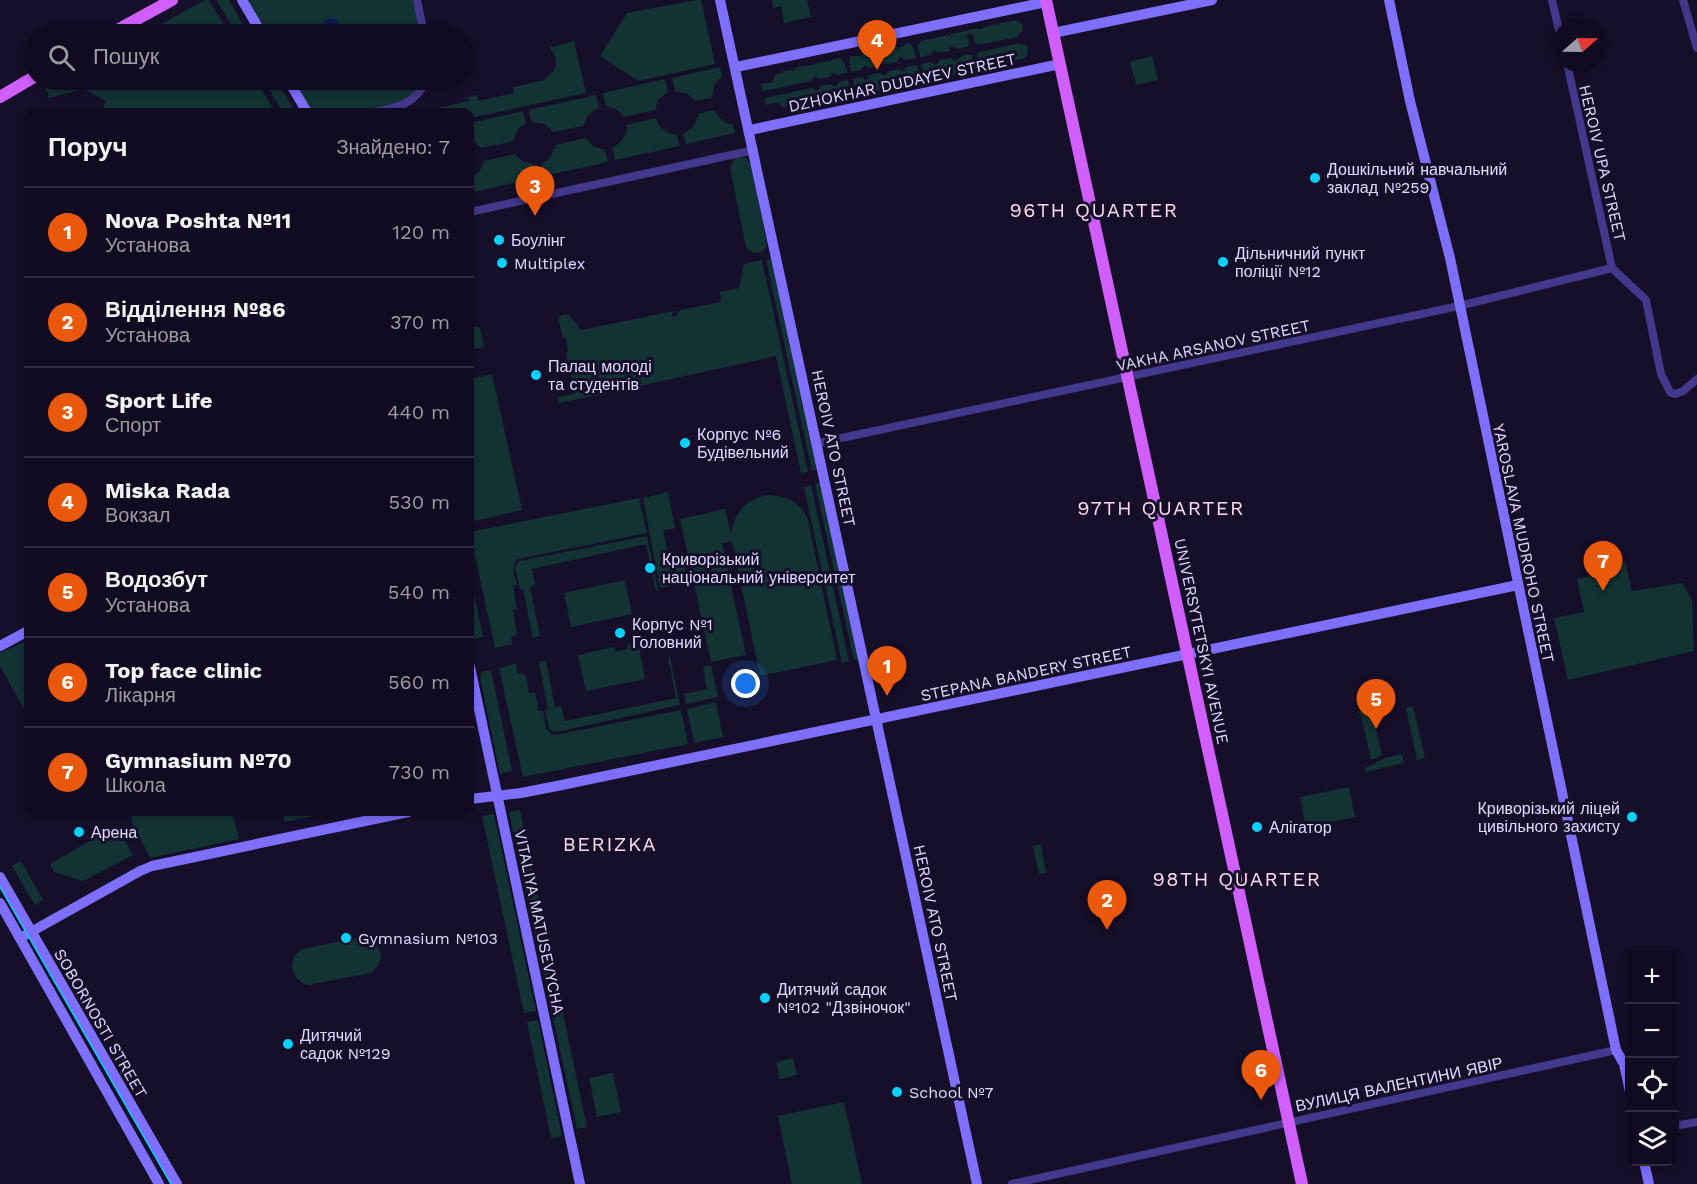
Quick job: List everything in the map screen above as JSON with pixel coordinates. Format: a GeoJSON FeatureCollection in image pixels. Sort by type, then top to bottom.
{"type":"FeatureCollection","features":[{"type":"Feature","properties":{"kind":"main road"},"geometry":{"type":"LineString","coordinates":[[128,24],[172,0]]}},
{"type":"Feature","properties":{"kind":"main road","name":"UNIVERSYTETSKYI AVENUE"},"geometry":{"type":"LineString","coordinates":[[1046,1],[1302,1184]]}},
{"type":"Feature","properties":{"kind":"main road"},"geometry":{"type":"LineString","coordinates":[[0,97],[24,83]]}},
{"type":"Feature","properties":{"kind":"street"},"geometry":{"type":"LineString","coordinates":[[242,0],[256,24]]}},
{"type":"Feature","properties":{"kind":"street"},"geometry":{"type":"LineString","coordinates":[[417,0],[422,24]]}},
{"type":"Feature","properties":{"kind":"street","name":"HEROIV ATO STREET"},"geometry":{"type":"LineString","coordinates":[[720,0],[818,443],[976,1184]]}},
{"type":"Feature","properties":{"kind":"street"},"geometry":{"type":"LineString","coordinates":[[1053,33],[1212,0]]}},
{"type":"Feature","properties":{"kind":"street","name":"YAROSLAVA MUDROHO STREET"},"geometry":{"type":"LineString","coordinates":[[1389,0],[1410,101],[1449,258],[1616,1050],[1625,1070]]}},
{"type":"Feature","properties":{"kind":"street"},"geometry":{"type":"LineString","coordinates":[[1552,0],[1556,18]]}},
{"type":"Feature","properties":{"kind":"street"},"geometry":{"type":"LineString","coordinates":[[1683,0],[1697,48]]}},
{"type":"Feature","properties":{"kind":"street"},"geometry":{"type":"LineString","coordinates":[[736,67],[1046,1]]}},
{"type":"Feature","properties":{"kind":"street","name":"DZHOKHAR DUDAYEV STREET"},"geometry":{"type":"LineString","coordinates":[[750,130],[1060,64]]}},
{"type":"Feature","properties":{"kind":"street","name":"HEROIV UPA STREET"},"geometry":{"type":"LineString","coordinates":[[1569,72],[1612,268]]}},
{"type":"Feature","properties":{"kind":"street"},"geometry":{"type":"LineString","coordinates":[[294,90],[306,108]]}},
{"type":"Feature","properties":{"kind":"street"},"geometry":{"type":"LineString","coordinates":[[389,108],[409,102],[422,90]]}},
{"type":"Feature","properties":{"kind":"street"},"geometry":{"type":"LineString","coordinates":[[474,211],[754,150]]}},
{"type":"Feature","properties":{"kind":"street"},"geometry":{"type":"LineString","coordinates":[[1612,268],[1646,300],[1661,374],[1670,392],[1675,394],[1683,391],[1697,379]]}},
{"type":"Feature","properties":{"kind":"street","name":"VAKHA ARSANOV STREET"},"geometry":{"type":"LineString","coordinates":[[818,443],[1459,306],[1612,268]]}},
{"type":"Feature","properties":{"kind":"street","name":"STEPANA BANDERY STREET"},"geometry":{"type":"LineString","coordinates":[[474,799],[562,785],[1518,585]]}},
{"type":"Feature","properties":{"kind":"street"},"geometry":{"type":"LineString","coordinates":[[0,646],[24,633]]}},
{"type":"Feature","properties":{"kind":"street","name":"VITALIYA MATUSEVYCHA"},"geometry":{"type":"LineString","coordinates":[[474,686],[580,1184]]}},
{"type":"Feature","properties":{"kind":"street"},"geometry":{"type":"LineString","coordinates":[[20,938],[152,866],[389,816]]}},
{"type":"Feature","properties":{"kind":"street","name":"SOBORNOSTI STREET"},"geometry":{"type":"LineString","coordinates":[[0,877],[177,1184]]}},
{"type":"Feature","properties":{"kind":"street","name":"SOBORNOSTI STREET"},"geometry":{"type":"LineString","coordinates":[[0,903],[159,1184]]}},
{"type":"Feature","properties":{"kind":"street","name":"ВУЛИЦЯ ВАЛЕНТИНИ ЯВІР"},"geometry":{"type":"LineString","coordinates":[[1012,1184],[1616,1050]]}},
{"type":"Feature","properties":{"kind":"street"},"geometry":{"type":"LineString","coordinates":[[1679,1125],[1697,1122]]}},
{"type":"Feature","properties":{"kind":"street"},"geometry":{"type":"LineString","coordinates":[[1645,1166],[1649,1184]]}},
{"type":"Feature","properties":{"kind":"green space"},"geometry":{"type":"Polygon","coordinates":[[[209,0],[223,24],[161,24],[209,0]]]}},
{"type":"Feature","properties":{"kind":"green space"},"geometry":{"type":"Polygon","coordinates":[[[216,0],[229,0],[243,24],[231,24],[216,0]]]}},
{"type":"Feature","properties":{"kind":"green space"},"geometry":{"type":"Polygon","coordinates":[[[242,0],[417,0],[422,24],[256,24],[242,0]]]}},
{"type":"Feature","properties":{"kind":"green space"},"geometry":{"type":"Polygon","coordinates":[[[701,0],[715,64],[638,81],[600,56],[627,13],[701,0]]]}},
{"type":"Feature","properties":{"kind":"green space"},"geometry":{"type":"Polygon","coordinates":[[[772,0],[807,0],[811,17],[784,23],[781,6],[773,8],[772,0]]]}},
{"type":"Feature","properties":{"kind":"green space"},"geometry":{"type":"Polygon","coordinates":[[[1017,20],[1022,24],[1023,30],[1017,37],[979,45],[975,43],[973,34],[966,35],[970,45],[967,47],[957,49],[952,46],[949,51],[938,53],[934,50],[930,55],[920,57],[918,46],[920,41],[978,28],[980,30],[1017,20]]]}},
{"type":"Feature","properties":{"kind":"green space"},"geometry":{"type":"Polygon","coordinates":[[[574,41],[586,93],[474,117],[474,108],[438,108],[469,101],[468,97],[477,95],[478,101],[514,93],[513,87],[545,80],[553,72],[556,64],[555,56],[549,48],[574,41]]]}},
{"type":"Feature","properties":{"kind":"green space"},"geometry":{"type":"Polygon","coordinates":[[[909,43],[913,47],[916,58],[906,60],[900,57],[897,62],[887,64],[882,61],[879,66],[869,68],[865,65],[861,70],[851,72],[849,61],[851,56],[861,56],[863,53],[878,50],[880,52],[881,49],[896,46],[898,48],[909,43]]]}},
{"type":"Feature","properties":{"kind":"green space"},"geometry":{"type":"Polygon","coordinates":[[[1019,43],[1027,46],[1028,52],[1025,58],[960,73],[958,71],[957,74],[942,77],[939,75],[938,78],[928,80],[924,76],[921,64],[931,62],[936,65],[940,60],[950,58],[955,61],[963,55],[972,55],[973,65],[979,63],[977,54],[980,52],[1019,43]]]}},
{"type":"Feature","properties":{"kind":"green space"},"geometry":{"type":"Polygon","coordinates":[[[1152,56],[1158,80],[1136,85],[1130,62],[1152,56]]]}},
{"type":"Feature","properties":{"kind":"green space"},"geometry":{"type":"Polygon","coordinates":[[[839,58],[844,62],[847,73],[837,75],[833,72],[829,77],[819,79],[815,76],[811,81],[763,91],[761,84],[773,82],[775,75],[783,71],[830,62],[839,58]]]}},
{"type":"Feature","properties":{"kind":"green space"},"geometry":{"type":"Polygon","coordinates":[[[917,65],[920,77],[917,82],[868,93],[860,94],[855,91],[853,79],[862,77],[866,80],[870,75],[880,73],[885,76],[889,71],[899,69],[903,72],[907,67],[917,65]]]}},
{"type":"Feature","properties":{"kind":"green space"},"geometry":{"type":"Polygon","coordinates":[[[720,67],[722,76],[714,85],[712,98],[695,101],[688,94],[675,91],[672,78],[720,67]]]}},
{"type":"Feature","properties":{"kind":"green space"},"geometry":{"type":"Polygon","coordinates":[[[665,79],[668,92],[658,100],[655,110],[624,117],[616,109],[606,106],[603,93],[665,79]]]}},
{"type":"Feature","properties":{"kind":"green space"},"geometry":{"type":"Polygon","coordinates":[[[848,80],[851,92],[848,97],[838,97],[837,100],[822,103],[820,101],[804,107],[802,105],[792,110],[791,105],[783,107],[778,102],[766,105],[765,98],[812,88],[817,91],[821,86],[830,84],[836,87],[839,82],[848,80]]]}},
{"type":"Feature","properties":{"kind":"green space"},"geometry":{"type":"Polygon","coordinates":[[[46,90],[80,90],[49,98],[46,90]]]}},
{"type":"Feature","properties":{"kind":"green space"},"geometry":{"type":"Polygon","coordinates":[[[86,90],[262,90],[273,108],[103,108],[106,101],[86,90]]]}},
{"type":"Feature","properties":{"kind":"green space"},"geometry":{"type":"Polygon","coordinates":[[[269,90],[282,90],[294,108],[280,108],[269,90]]]}},
{"type":"Feature","properties":{"kind":"green space"},"geometry":{"type":"Polygon","coordinates":[[[294,90],[420,90],[415,98],[386,108],[305,108],[294,90]]]}},
{"type":"Feature","properties":{"kind":"green space"},"geometry":{"type":"Polygon","coordinates":[[[596,95],[599,107],[588,115],[583,126],[553,132],[545,124],[531,122],[529,110],[596,95]]]}},
{"type":"Feature","properties":{"kind":"green space"},"geometry":{"type":"Polygon","coordinates":[[[713,110],[724,122],[733,125],[735,133],[686,144],[683,134],[693,127],[699,114],[713,110]]]}},
{"type":"Feature","properties":{"kind":"green space"},"geometry":{"type":"Polygon","coordinates":[[[523,111],[526,123],[518,129],[513,141],[481,148],[474,142],[474,122],[523,111]]]}},
{"type":"Feature","properties":{"kind":"green space"},"geometry":{"type":"Polygon","coordinates":[[[656,119],[664,130],[677,135],[679,146],[615,160],[612,148],[623,138],[627,125],[656,119]]]}},
{"type":"Feature","properties":{"kind":"green space"},"geometry":{"type":"Polygon","coordinates":[[[586,138],[594,147],[605,150],[608,162],[544,176],[541,164],[550,158],[556,145],[586,138]]]}},
{"type":"Feature","properties":{"kind":"green space"},"geometry":{"type":"Polygon","coordinates":[[[515,154],[522,161],[536,165],[539,177],[474,192],[474,175],[479,172],[484,161],[515,154]]]}},
{"type":"Feature","properties":{"kind":"green space"},"geometry":{"type":"Polygon","coordinates":[[[747,158],[752,166],[767,245],[763,251],[757,253],[751,252],[746,247],[730,168],[734,159],[747,158]]]}},
{"type":"Feature","properties":{"kind":"green space"},"geometry":{"type":"Polygon","coordinates":[[[771,259],[817,470],[812,471],[766,260],[771,259]]]}},
{"type":"Feature","properties":{"kind":"green space"},"geometry":{"type":"Polygon","coordinates":[[[762,260],[808,472],[801,473],[776,356],[621,390],[622,387],[618,391],[559,403],[558,397],[574,394],[566,353],[568,352],[566,338],[563,338],[558,317],[565,314],[570,316],[581,330],[674,311],[671,316],[676,316],[680,310],[721,302],[720,292],[739,288],[744,264],[762,260]]]}},
{"type":"Feature","properties":{"kind":"green space"},"geometry":{"type":"Polygon","coordinates":[[[474,326],[480,328],[484,347],[474,349],[474,326]]]}},
{"type":"Feature","properties":{"kind":"green space"},"geometry":{"type":"Polygon","coordinates":[[[492,374],[522,510],[474,521],[474,378],[492,374]]]}},
{"type":"Feature","properties":{"kind":"green space"},"geometry":{"type":"Polygon","coordinates":[[[820,483],[859,659],[854,660],[815,484],[820,483]]]}},
{"type":"Feature","properties":{"kind":"green space"},"geometry":{"type":"Polygon","coordinates":[[[811,485],[849,661],[842,663],[804,487],[811,485]]]}},
{"type":"Feature","properties":{"kind":"green space"},"geometry":{"type":"Polygon","coordinates":[[[668,492],[675,528],[663,531],[669,559],[682,556],[686,576],[669,581],[670,586],[660,588],[643,498],[668,492]]]}},
{"type":"Feature","properties":{"kind":"green space"},"geometry":{"type":"Polygon","coordinates":[[[769,495],[793,502],[808,520],[837,660],[760,676],[732,541],[722,543],[746,655],[711,662],[680,519],[725,509],[731,534],[735,519],[743,508],[754,499],[769,495]]]}},
{"type":"Feature","properties":{"kind":"green space"},"geometry":{"type":"Polygon","coordinates":[[[639,498],[647,533],[518,559],[514,568],[517,585],[513,586],[517,609],[513,610],[517,632],[511,637],[512,644],[495,648],[474,551],[474,531],[639,498]]]}},
{"type":"Feature","properties":{"kind":"green space"},"geometry":{"type":"Polygon","coordinates":[[[647,536],[658,590],[656,591],[646,544],[532,569],[535,585],[530,587],[540,636],[533,638],[523,589],[520,589],[515,567],[519,561],[647,536]]]}},
{"type":"Feature","properties":{"kind":"green space"},"geometry":{"type":"Polygon","coordinates":[[[1625,561],[1632,591],[1682,583],[1692,600],[1694,651],[1568,680],[1554,618],[1584,612],[1577,579],[1591,576],[1590,568],[1625,561]]]}},
{"type":"Feature","properties":{"kind":"green space"},"geometry":{"type":"Polygon","coordinates":[[[625,580],[632,614],[571,627],[564,593],[625,580]]]}},
{"type":"Feature","properties":{"kind":"green space"},"geometry":{"type":"Polygon","coordinates":[[[474,593],[483,637],[475,639],[474,636],[474,593]]]}},
{"type":"Feature","properties":{"kind":"green space"},"geometry":{"type":"Polygon","coordinates":[[[24,642],[24,709],[0,666],[0,653],[24,642]]]}},
{"type":"Feature","properties":{"kind":"green space"},"geometry":{"type":"Polygon","coordinates":[[[638,642],[645,679],[586,691],[578,655],[614,647],[615,652],[628,649],[627,645],[638,642]]]}},
{"type":"Feature","properties":{"kind":"green space"},"geometry":{"type":"Polygon","coordinates":[[[668,657],[670,657],[680,705],[556,732],[549,728],[545,710],[548,709],[539,662],[546,661],[555,707],[561,706],[565,721],[676,698],[668,657]]]}},
{"type":"Feature","properties":{"kind":"green space"},"geometry":{"type":"Polygon","coordinates":[[[516,664],[518,674],[522,673],[526,676],[529,693],[535,692],[539,711],[543,711],[546,728],[551,734],[556,735],[681,710],[688,744],[523,777],[499,668],[516,664]]]}},
{"type":"Feature","properties":{"kind":"green space"},"geometry":{"type":"Polygon","coordinates":[[[711,665],[718,697],[686,704],[684,694],[707,689],[703,667],[711,665]]]}},
{"type":"Feature","properties":{"kind":"green space"},"geometry":{"type":"Polygon","coordinates":[[[491,670],[512,771],[500,774],[480,677],[482,672],[491,670]]]}},
{"type":"Feature","properties":{"kind":"green space"},"geometry":{"type":"Polygon","coordinates":[[[716,702],[723,737],[694,743],[687,709],[716,702]]]}},
{"type":"Feature","properties":{"kind":"green space"},"geometry":{"type":"Polygon","coordinates":[[[1413,706],[1425,758],[1417,760],[1406,708],[1413,706]]]}},
{"type":"Feature","properties":{"kind":"green space"},"geometry":{"type":"Polygon","coordinates":[[[1369,710],[1372,712],[1382,755],[1371,760],[1361,715],[1357,712],[1369,710]]]}},
{"type":"Feature","properties":{"kind":"green space"},"geometry":{"type":"Polygon","coordinates":[[[1402,754],[1404,763],[1365,772],[1365,768],[1385,758],[1402,754]]]}},
{"type":"Feature","properties":{"kind":"green space"},"geometry":{"type":"Polygon","coordinates":[[[1349,787],[1355,817],[1306,827],[1300,797],[1349,787]]]}},
{"type":"Feature","properties":{"kind":"green space"},"geometry":{"type":"Polygon","coordinates":[[[520,810],[587,1127],[577,1129],[509,812],[520,810]]]}},
{"type":"Feature","properties":{"kind":"green space"},"geometry":{"type":"Polygon","coordinates":[[[494,814],[536,1011],[524,1013],[482,816],[494,814]]]}},
{"type":"Feature","properties":{"kind":"green space"},"geometry":{"type":"Polygon","coordinates":[[[132,816],[233,816],[239,839],[150,858],[131,820],[132,816]]]}},
{"type":"Feature","properties":{"kind":"green space"},"geometry":{"type":"Polygon","coordinates":[[[283,816],[313,816],[285,822],[283,816]]]}},
{"type":"Feature","properties":{"kind":"green space"},"geometry":{"type":"Polygon","coordinates":[[[116,826],[133,855],[83,881],[54,872],[50,864],[116,826]]]}},
{"type":"Feature","properties":{"kind":"green space"},"geometry":{"type":"Polygon","coordinates":[[[1041,844],[1046,873],[1039,874],[1033,846],[1041,844]]]}},
{"type":"Feature","properties":{"kind":"green space"},"geometry":{"type":"Polygon","coordinates":[[[21,861],[43,900],[35,905],[12,866],[21,861]]]}},
{"type":"Feature","properties":{"kind":"green space"},"geometry":{"type":"Polygon","coordinates":[[[358,938],[372,941],[378,947],[381,956],[379,965],[371,973],[308,985],[294,974],[292,964],[297,953],[302,949],[358,938]]]}},
{"type":"Feature","properties":{"kind":"green space"},"geometry":{"type":"Polygon","coordinates":[[[538,1020],[562,1136],[551,1138],[527,1022],[538,1020]]]}},
{"type":"Feature","properties":{"kind":"green space"},"geometry":{"type":"Polygon","coordinates":[[[793,1058],[797,1075],[780,1079],[776,1062],[793,1058]]]}},
{"type":"Feature","properties":{"kind":"green space"},"geometry":{"type":"Polygon","coordinates":[[[613,1073],[621,1112],[597,1117],[589,1078],[613,1073]]]}},
{"type":"Feature","properties":{"kind":"green space"},"geometry":{"type":"Polygon","coordinates":[[[844,1102],[862,1184],[792,1184],[778,1116],[844,1102]]]}},
{"type":"Feature","properties":{"kind":"water"},"geometry":{"type":"Polygon","coordinates":[[[327,18],[335,18],[340,23],[322,24],[327,18]]]}},
{"type":"Feature","properties":{"kind":"tram line"},"geometry":{"type":"LineString","coordinates":[[0,887],[171,1184]]}},
{"type":"Feature","properties":{"kind":"place","name":"Miska Rada"},"geometry":{"type":"Point","coordinates":[877,70]}},
{"type":"Feature","properties":{"kind":"place","name":"Дошкільний навчальний заклад №259"},"geometry":{"type":"Point","coordinates":[1315,178]}},
{"type":"Feature","properties":{"kind":"place","name":"Sport Life"},"geometry":{"type":"Point","coordinates":[535,216]}},
{"type":"Feature","properties":{"kind":"place","name":"Боулінг"},"geometry":{"type":"Point","coordinates":[499,240]}},
{"type":"Feature","properties":{"kind":"place","name":"Дільничний пункт поліції №12"},"geometry":{"type":"Point","coordinates":[1223,262]}},
{"type":"Feature","properties":{"kind":"place","name":"Multiplex"},"geometry":{"type":"Point","coordinates":[502,263]}},
{"type":"Feature","properties":{"kind":"place","name":"Палац молоді та студентів"},"geometry":{"type":"Point","coordinates":[536,375]}},
{"type":"Feature","properties":{"kind":"place","name":"Корпус №6 Будівельний"},"geometry":{"type":"Point","coordinates":[685,443]}},
{"type":"Feature","properties":{"kind":"place","name":"Криворізький національний університет"},"geometry":{"type":"Point","coordinates":[650,568]}},
{"type":"Feature","properties":{"kind":"place","name":"Gymnasium №70"},"geometry":{"type":"Point","coordinates":[1603,591]}},
{"type":"Feature","properties":{"kind":"place","name":"Корпус №1 Головний"},"geometry":{"type":"Point","coordinates":[620,633]}},
{"type":"Feature","properties":{"kind":"place","name":"Nova Poshta №11"},"geometry":{"type":"Point","coordinates":[887,696]}},
{"type":"Feature","properties":{"kind":"place","name":"Водозбут"},"geometry":{"type":"Point","coordinates":[1376,729]}},
{"type":"Feature","properties":{"kind":"place","name":"Криворізький ліцей цивільного захисту"},"geometry":{"type":"Point","coordinates":[1632,817]}},
{"type":"Feature","properties":{"kind":"place","name":"Алігатор"},"geometry":{"type":"Point","coordinates":[1257,827]}},
{"type":"Feature","properties":{"kind":"place","name":"Арена"},"geometry":{"type":"Point","coordinates":[79,832]}},
{"type":"Feature","properties":{"kind":"place","name":"Відділення №86"},"geometry":{"type":"Point","coordinates":[1107,930]}},
{"type":"Feature","properties":{"kind":"place","name":"Gymnasium №103"},"geometry":{"type":"Point","coordinates":[346,938]}},
{"type":"Feature","properties":{"kind":"place","name":"Дитячий садок №102 \"Дзвіночок\""},"geometry":{"type":"Point","coordinates":[765,998]}},
{"type":"Feature","properties":{"kind":"place","name":"Дитячий садок №129"},"geometry":{"type":"Point","coordinates":[288,1044]}},
{"type":"Feature","properties":{"kind":"place","name":"School №7"},"geometry":{"type":"Point","coordinates":[897,1092]}},
{"type":"Feature","properties":{"kind":"place","name":"Top face clinic"},"geometry":{"type":"Point","coordinates":[1261,1100]}},
{"type":"Feature","properties":{"kind":"district","name":"96TH QUARTER"},"geometry":{"type":"Point","coordinates":[1094,210]}},
{"type":"Feature","properties":{"kind":"district","name":"97TH QUARTER"},"geometry":{"type":"Point","coordinates":[1161,508]}},
{"type":"Feature","properties":{"kind":"district","name":"BERIZKA"},"geometry":{"type":"Point","coordinates":[610,844]}},
{"type":"Feature","properties":{"kind":"district","name":"98TH QUARTER"},"geometry":{"type":"Point","coordinates":[1237,879]}}]}
